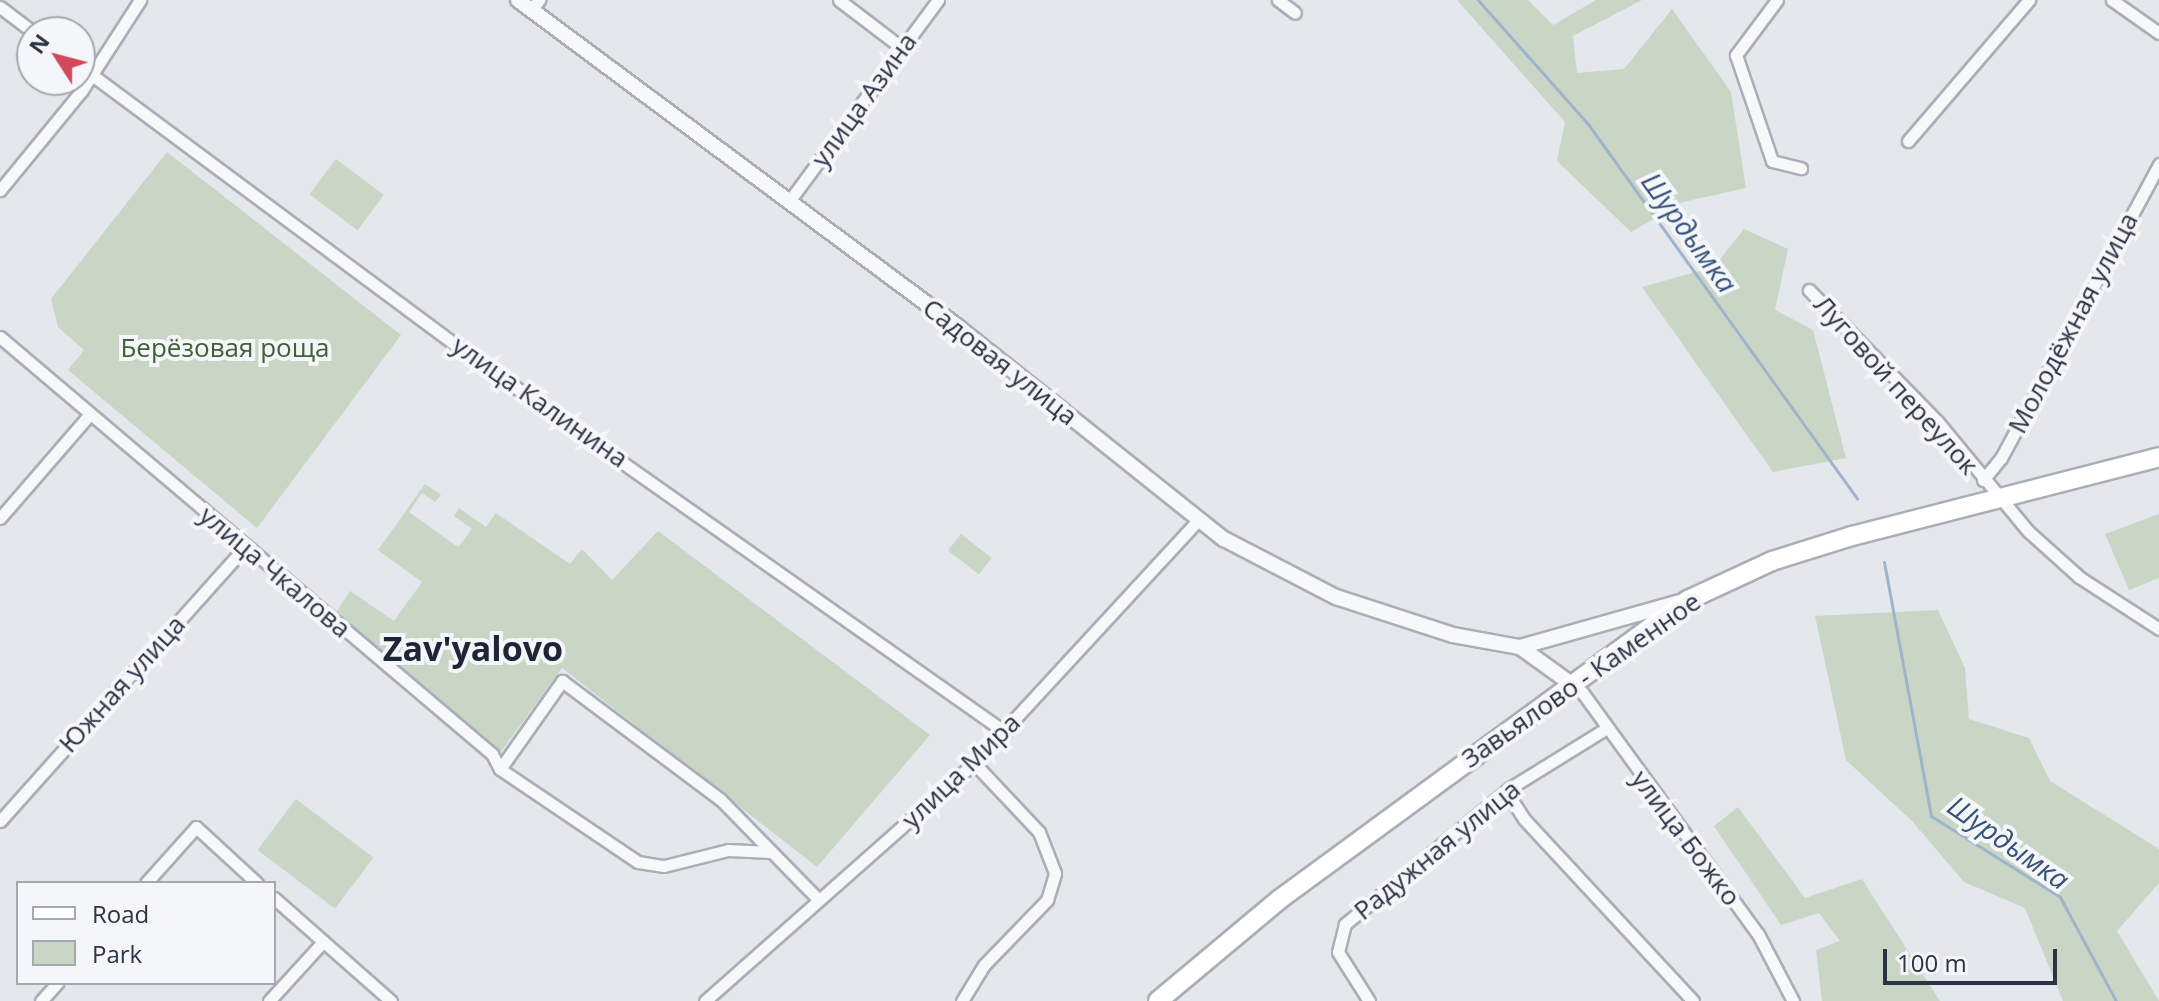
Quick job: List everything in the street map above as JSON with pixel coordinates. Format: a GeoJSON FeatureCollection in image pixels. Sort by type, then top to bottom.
{"type":"FeatureCollection","features":[{"type":"Feature","properties":{"kind":"main road","name":"Завьялово - Каменное"},"geometry":{"type":"LineString","coordinates":[[1158,1001],[1280,899],[1570,683],[1688,600],[1812,549],[2159,457]]}},
{"type":"Feature","properties":{"kind":"street"},"geometry":{"type":"LineString","coordinates":[[96,71],[140,0]]}},
{"type":"Feature","properties":{"kind":"street","name":"Садовая улица"},"geometry":{"type":"LineString","coordinates":[[518,0],[535,5],[790,200],[1197,521],[1257,560],[1336,597],[1451,634],[1520,647]]}},
{"type":"Feature","properties":{"kind":"street"},"geometry":{"type":"LineString","coordinates":[[839,0],[902,48]]}},
{"type":"Feature","properties":{"kind":"street","name":"улица Азина"},"geometry":{"type":"LineString","coordinates":[[790,200],[938,0]]}},
{"type":"Feature","properties":{"kind":"street"},"geometry":{"type":"LineString","coordinates":[[1278,0],[1295,13]]}},
{"type":"Feature","properties":{"kind":"street"},"geometry":{"type":"LineString","coordinates":[[1777,0],[1736,55],[1772,161],[1801,168]]}},
{"type":"Feature","properties":{"kind":"street"},"geometry":{"type":"LineString","coordinates":[[1908,141],[2029,0]]}},
{"type":"Feature","properties":{"kind":"street"},"geometry":{"type":"LineString","coordinates":[[2112,0],[2159,33]]}},
{"type":"Feature","properties":{"kind":"street"},"geometry":{"type":"LineString","coordinates":[[0,7],[16,19]]}},
{"type":"Feature","properties":{"kind":"street","name":"улица Калинина"},"geometry":{"type":"LineString","coordinates":[[96,78],[464,351],[1005,732]]}},
{"type":"Feature","properties":{"kind":"street"},"geometry":{"type":"LineString","coordinates":[[0,190],[77,96]]}},
{"type":"Feature","properties":{"kind":"street","name":"Молодёжная улица"},"geometry":{"type":"LineString","coordinates":[[1983,480],[2001,458],[2159,164]]}},
{"type":"Feature","properties":{"kind":"street","name":"Луговой переулок"},"geometry":{"type":"LineString","coordinates":[[1809,290],[1937,421],[2002,501],[2079,577],[2159,629]]}},
{"type":"Feature","properties":{"kind":"street","name":"улица Чкалова"},"geometry":{"type":"LineString","coordinates":[[0,337],[492,754],[500,769],[638,862],[664,866],[728,850],[770,852]]}},
{"type":"Feature","properties":{"kind":"street"},"geometry":{"type":"LineString","coordinates":[[0,518],[90,414]]}},
{"type":"Feature","properties":{"kind":"street","name":"улица Мира"},"geometry":{"type":"LineString","coordinates":[[705,1001],[974,763],[1197,521]]}},
{"type":"Feature","properties":{"kind":"street","name":"Южная улица"},"geometry":{"type":"LineString","coordinates":[[0,821],[245,547]]}},
{"type":"Feature","properties":{"kind":"street"},"geometry":{"type":"LineString","coordinates":[[1520,647],[1688,600]]}},
{"type":"Feature","properties":{"kind":"street"},"geometry":{"type":"LineString","coordinates":[[1520,647],[1570,683]]}},
{"type":"Feature","properties":{"kind":"street"},"geometry":{"type":"LineString","coordinates":[[500,769],[562,681],[720,799],[819,900]]}},
{"type":"Feature","properties":{"kind":"street","name":"улица Божко"},"geometry":{"type":"LineString","coordinates":[[1570,683],[1582,692],[1605,729],[1758,934],[1793,1001]]}},
{"type":"Feature","properties":{"kind":"street","name":"Радужная улица"},"geometry":{"type":"LineString","coordinates":[[1369,1001],[1338,952],[1345,924],[1506,791],[1605,729]]}},
{"type":"Feature","properties":{"kind":"street"},"geometry":{"type":"LineString","coordinates":[[962,1001],[984,965],[1047,900],[1055,873],[1039,832],[974,763]]}},
{"type":"Feature","properties":{"kind":"street"},"geometry":{"type":"LineString","coordinates":[[1506,791],[1524,819],[1693,1001]]}},
{"type":"Feature","properties":{"kind":"street"},"geometry":{"type":"LineString","coordinates":[[148,881],[196,827],[255,881]]}},
{"type":"Feature","properties":{"kind":"street"},"geometry":{"type":"LineString","coordinates":[[276,900],[391,1001]]}},
{"type":"Feature","properties":{"kind":"street"},"geometry":{"type":"LineString","coordinates":[[269,1001],[322,943]]}},
{"type":"Feature","properties":{"kind":"street"},"geometry":{"type":"LineString","coordinates":[[41,1001],[55,985]]}},
{"type":"Feature","properties":{"kind":"green space"},"geometry":{"type":"Polygon","coordinates":[[[1457,0],[1528,0],[1553,25],[1596,0],[1642,0],[1573,36],[1577,73],[1624,69],[1672,9],[1731,92],[1746,188],[1683,202],[1631,232],[1557,161],[1565,122],[1457,0]]]}},
{"type":"Feature","properties":{"kind":"green space","name":"Берёзовая роща"},"geometry":{"type":"Polygon","coordinates":[[[167,152],[401,335],[257,528],[68,370],[84,350],[58,327],[51,299],[167,152]]]}},
{"type":"Feature","properties":{"kind":"green space"},"geometry":{"type":"Polygon","coordinates":[[[336,159],[384,195],[357,230],[310,194],[336,159]]]}},
{"type":"Feature","properties":{"kind":"green space"},"geometry":{"type":"Polygon","coordinates":[[[1744,229],[1788,249],[1775,310],[1813,330],[1846,458],[1773,472],[1642,287],[1714,267],[1744,229]]]}},
{"type":"Feature","properties":{"kind":"green space"},"geometry":{"type":"Polygon","coordinates":[[[425,484],[441,495],[435,502],[422,493],[409,512],[458,547],[472,529],[454,516],[459,508],[486,527],[496,513],[570,564],[582,549],[612,580],[658,531],[930,735],[817,867],[562,668],[500,753],[334,616],[350,591],[394,621],[422,582],[378,550],[425,484]]]}},
{"type":"Feature","properties":{"kind":"green space"},"geometry":{"type":"Polygon","coordinates":[[[2159,514],[2159,578],[2129,590],[2105,534],[2159,514]]]}},
{"type":"Feature","properties":{"kind":"green space"},"geometry":{"type":"Polygon","coordinates":[[[961,534],[992,558],[979,575],[948,551],[961,534]]]}},
{"type":"Feature","properties":{"kind":"green space"},"geometry":{"type":"Polygon","coordinates":[[[1938,610],[1965,668],[1969,719],[2029,738],[2050,781],[2159,849],[2159,883],[2117,931],[2159,1001],[2063,1001],[2025,908],[1964,882],[1912,821],[1846,760],[1815,616],[1938,610]]]}},
{"type":"Feature","properties":{"kind":"green space"},"geometry":{"type":"Polygon","coordinates":[[[296,799],[373,857],[335,908],[257,850],[296,799]]]}},
{"type":"Feature","properties":{"kind":"green space"},"geometry":{"type":"Polygon","coordinates":[[[1738,807],[1805,898],[1862,879],[1940,1001],[1822,1001],[1816,950],[1840,941],[1819,913],[1781,925],[1714,826],[1738,807]]]}},
{"type":"Feature","properties":{"kind":"waterway","name":"Шурдымка"},"geometry":{"type":"LineString","coordinates":[[1478,0],[1588,124],[1857,498]]}},
{"type":"Feature","properties":{"kind":"waterway","name":"Шурдымка"},"geometry":{"type":"LineString","coordinates":[[1884,562],[1931,816],[2060,897],[2116,1001]]}},
{"type":"Feature","properties":{"kind":"district","name":"Zav'yalovo"},"geometry":{"type":"Point","coordinates":[473,649]}}]}
